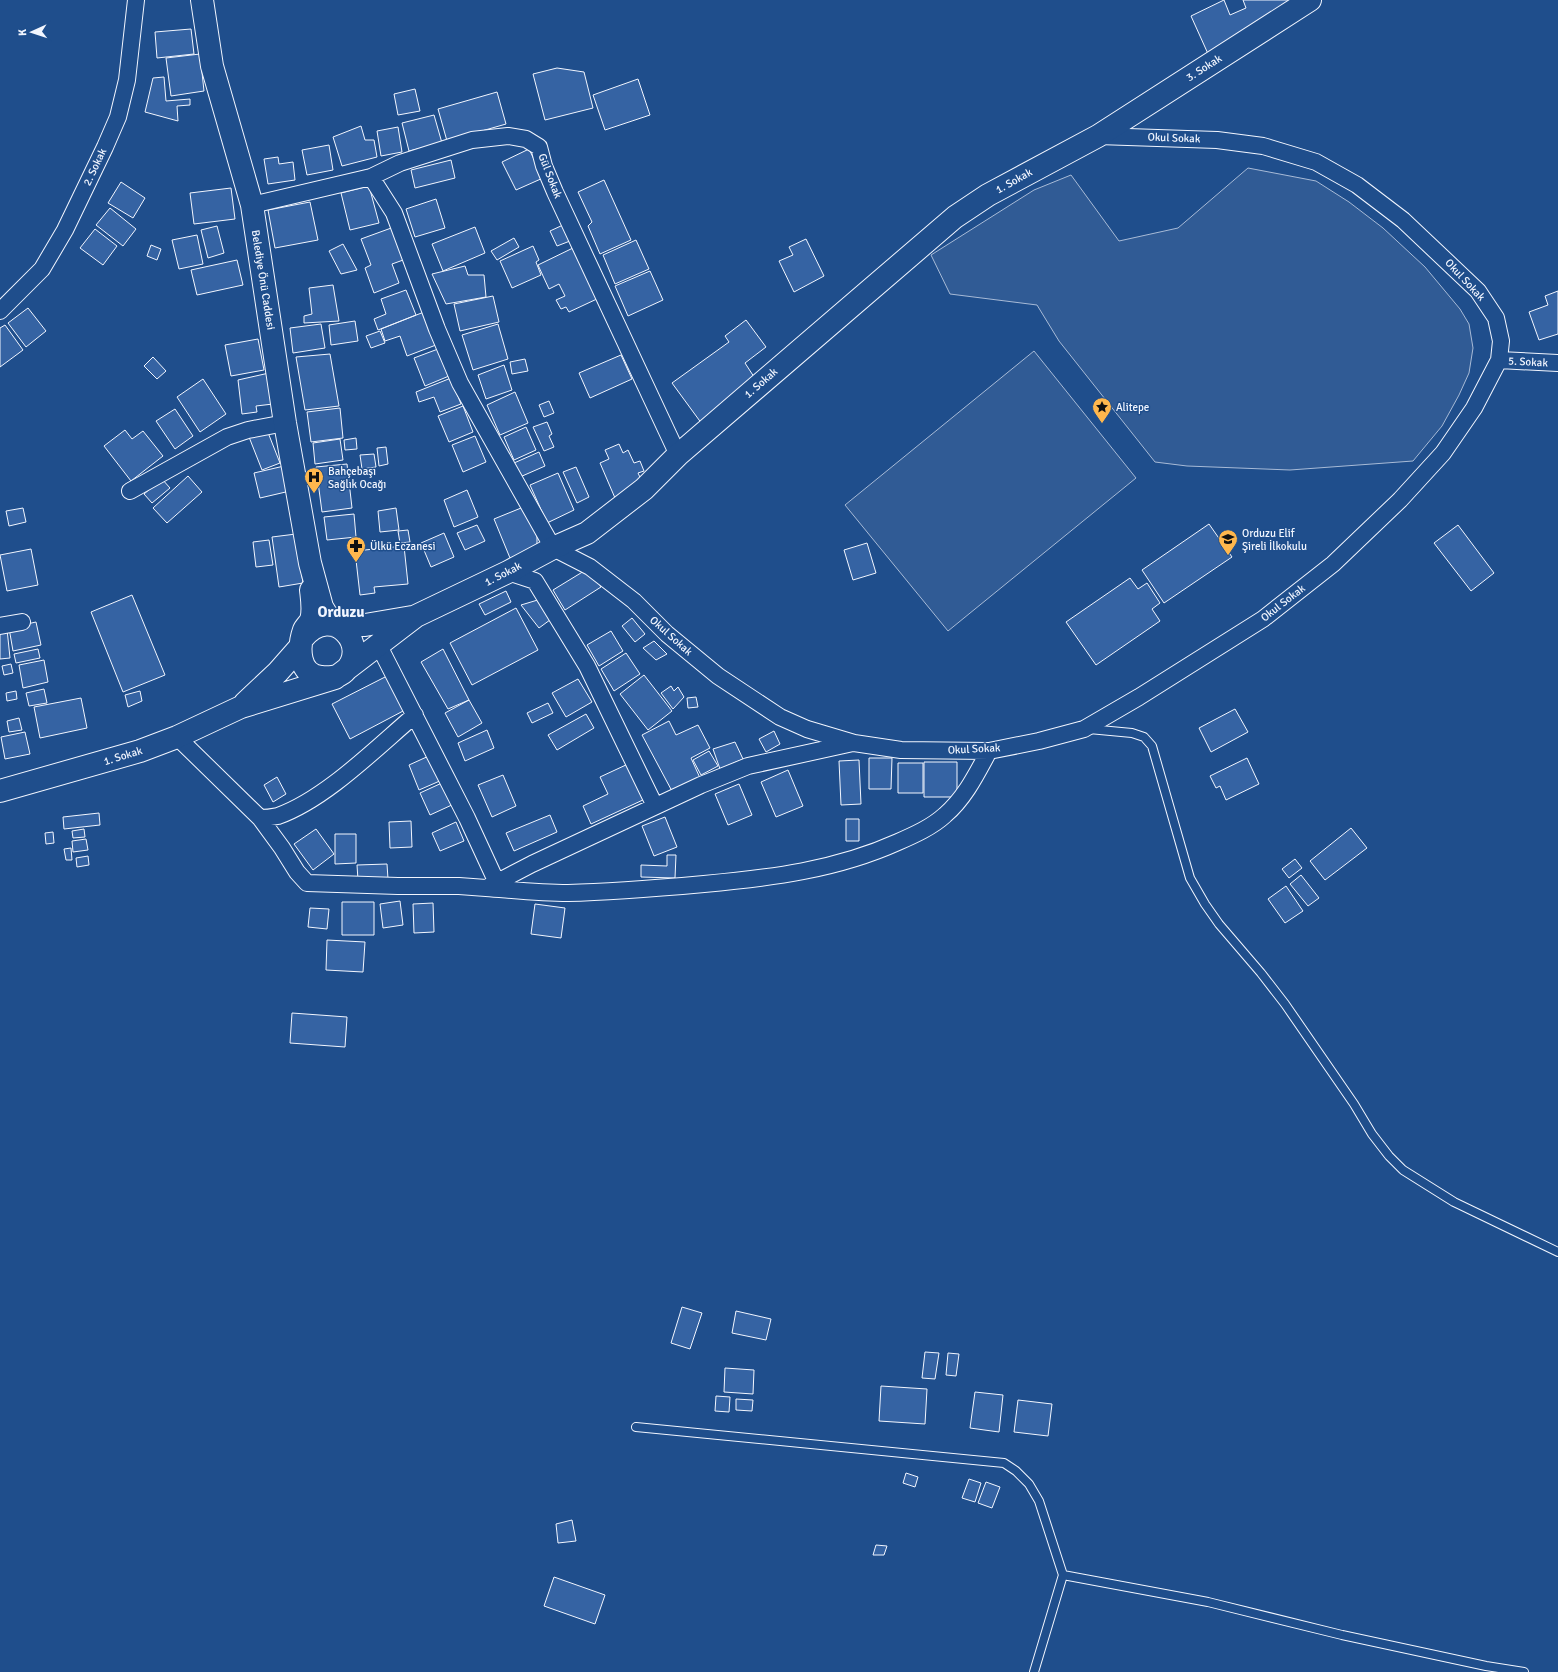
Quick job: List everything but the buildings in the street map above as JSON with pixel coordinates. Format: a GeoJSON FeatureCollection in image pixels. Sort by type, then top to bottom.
{"type":"FeatureCollection","features":[{"type":"Feature","properties":{"kind":"street","name":"2. Sokak"},"geometry":{"type":"LineString","coordinates":[[0,311],[42,269],[65,230],[105,147],[118,117],[127,80],[136,0]]}},
{"type":"Feature","properties":{"kind":"street","name":"Belediye Önü Caddesi"},"geometry":{"type":"LineString","coordinates":[[202,0],[212,66],[252,205],[285,423],[310,563]]}},
{"type":"Feature","properties":{"kind":"street","name":"3. Sokak"},"geometry":{"type":"LineString","coordinates":[[1098,136],[1310,0]]}},
{"type":"Feature","properties":{"kind":"street","name":"Gül Sokak"},"geometry":{"type":"LineString","coordinates":[[252,205],[371,177],[400,163],[472,140],[508,136],[526,139],[539,147],[544,166],[555,192],[678,455]]}},
{"type":"Feature","properties":{"kind":"street","name":"Okul Sokak"},"geometry":{"type":"LineString","coordinates":[[553,548],[590,567],[634,601],[667,634],[718,676],[780,717],[806,729],[854,742],[901,750],[989,751],[1039,741],[1084,729],[1139,697],[1263,620],[1332,564],[1400,500],[1443,453],[1474,408],[1499,360],[1501,341],[1496,318],[1478,291],[1403,220],[1350,181],[1316,162],[1263,146],[1217,140],[1098,136]]}},
{"type":"Feature","properties":{"kind":"street","name":"1. Sokak"},"geometry":{"type":"LineString","coordinates":[[416,616],[508,572],[553,548],[587,534],[644,489],[678,455],[955,217],[988,195],[1098,136]]}},
{"type":"Feature","properties":{"kind":"street"},"geometry":{"type":"LineString","coordinates":[[371,177],[394,213],[437,329],[460,383],[553,548]]}},
{"type":"Feature","properties":{"kind":"street","name":"5. Sokak"},"geometry":{"type":"LineString","coordinates":[[1499,360],[1558,363]]}},
{"type":"Feature","properties":{"kind":"street"},"geometry":{"type":"LineString","coordinates":[[130,491],[228,436],[248,430],[285,423]]}},
{"type":"Feature","properties":{"kind":"street"},"geometry":{"type":"LineString","coordinates":[[310,563],[322,608],[333,625],[341,628],[348,634],[352,641],[354,650],[353,658],[344,673],[328,678],[318,677],[310,672],[304,665],[300,656],[304,630],[310,621],[312,609],[310,563]]}},
{"type":"Feature","properties":{"kind":"street"},"geometry":{"type":"LineString","coordinates":[[508,572],[535,581],[587,666],[655,806]]}},
{"type":"Feature","properties":{"kind":"street"},"geometry":{"type":"LineString","coordinates":[[241,707],[278,672],[302,643],[309,631],[316,626],[324,624],[365,625],[416,616]]}},
{"type":"Feature","properties":{"kind":"street"},"geometry":{"type":"LineString","coordinates":[[241,707],[335,678],[344,673],[378,644],[416,616]]}},
{"type":"Feature","properties":{"kind":"street"},"geometry":{"type":"LineString","coordinates":[[0,626],[22,622]]}},
{"type":"Feature","properties":{"kind":"street"},"geometry":{"type":"LineString","coordinates":[[378,644],[416,715],[467,818],[492,885]]}},
{"type":"Feature","properties":{"kind":"street","name":"1. Sokak"},"geometry":{"type":"LineString","coordinates":[[0,791],[140,751],[177,737],[241,707]]}},
{"type":"Feature","properties":{"kind":"street"},"geometry":{"type":"LineString","coordinates":[[260,818],[278,816],[298,806],[340,779],[416,715]]}},
{"type":"Feature","properties":{"kind":"street"},"geometry":{"type":"LineString","coordinates":[[177,737],[260,818],[297,872],[307,883],[398,886],[492,885],[536,892],[568,893],[673,887],[768,878],[831,865],[878,851],[916,834],[945,815],[967,790],[989,751]]}},
{"type":"Feature","properties":{"kind":"street"},"geometry":{"type":"LineString","coordinates":[[492,885],[532,864],[701,784],[748,766],[854,742]]}},
{"type":"Feature","properties":{"kind":"lane"},"geometry":{"type":"LineString","coordinates":[[1084,729],[1132,733],[1144,738],[1152,746],[1190,878],[1219,924],[1261,973],[1285,1004],[1354,1104],[1372,1134],[1389,1156],[1403,1170],[1454,1202],[1558,1252]]}},
{"type":"Feature","properties":{"kind":"lane"},"geometry":{"type":"LineString","coordinates":[[636,1427],[1004,1463],[1016,1471],[1029,1484],[1039,1501],[1063,1575],[1034,1672]]}},
{"type":"Feature","properties":{"kind":"lane"},"geometry":{"type":"LineString","coordinates":[[1063,1575],[1208,1602],[1342,1635],[1486,1666],[1524,1672]]}},
{"type":"Feature","properties":{"kind":"shaded area"},"geometry":{"type":"Polygon","coordinates":[[[1248,168],[1316,181],[1349,202],[1383,228],[1425,267],[1460,309],[1469,324],[1473,348],[1469,373],[1442,426],[1413,461],[1290,470],[1187,466],[1155,462],[1059,341],[1037,305],[950,294],[931,255],[1034,190],[1071,175],[1119,241],[1178,228],[1248,168]]]}},
{"type":"Feature","properties":{"kind":"shaded area"},"geometry":{"type":"Polygon","coordinates":[[[1034,351],[1136,478],[948,631],[845,505],[1034,351]]]}},
{"type":"Feature","properties":{"kind":"place","name":"Alitepe"},"geometry":{"type":"Point","coordinates":[1102,424]}},
{"type":"Feature","properties":{"kind":"place","name":"Bahçebaşı Sağlık Ocağı"},"geometry":{"type":"Point","coordinates":[314,494]}},
{"type":"Feature","properties":{"kind":"place","name":"Orduzu Elif Şireli İlkokulu"},"geometry":{"type":"Point","coordinates":[1228,556]}},
{"type":"Feature","properties":{"kind":"place","name":"Ülkü Eczanesi"},"geometry":{"type":"Point","coordinates":[356,563]}},
{"type":"Feature","properties":{"kind":"district","name":"Orduzu"},"geometry":{"type":"Point","coordinates":[341,612]}}]}
